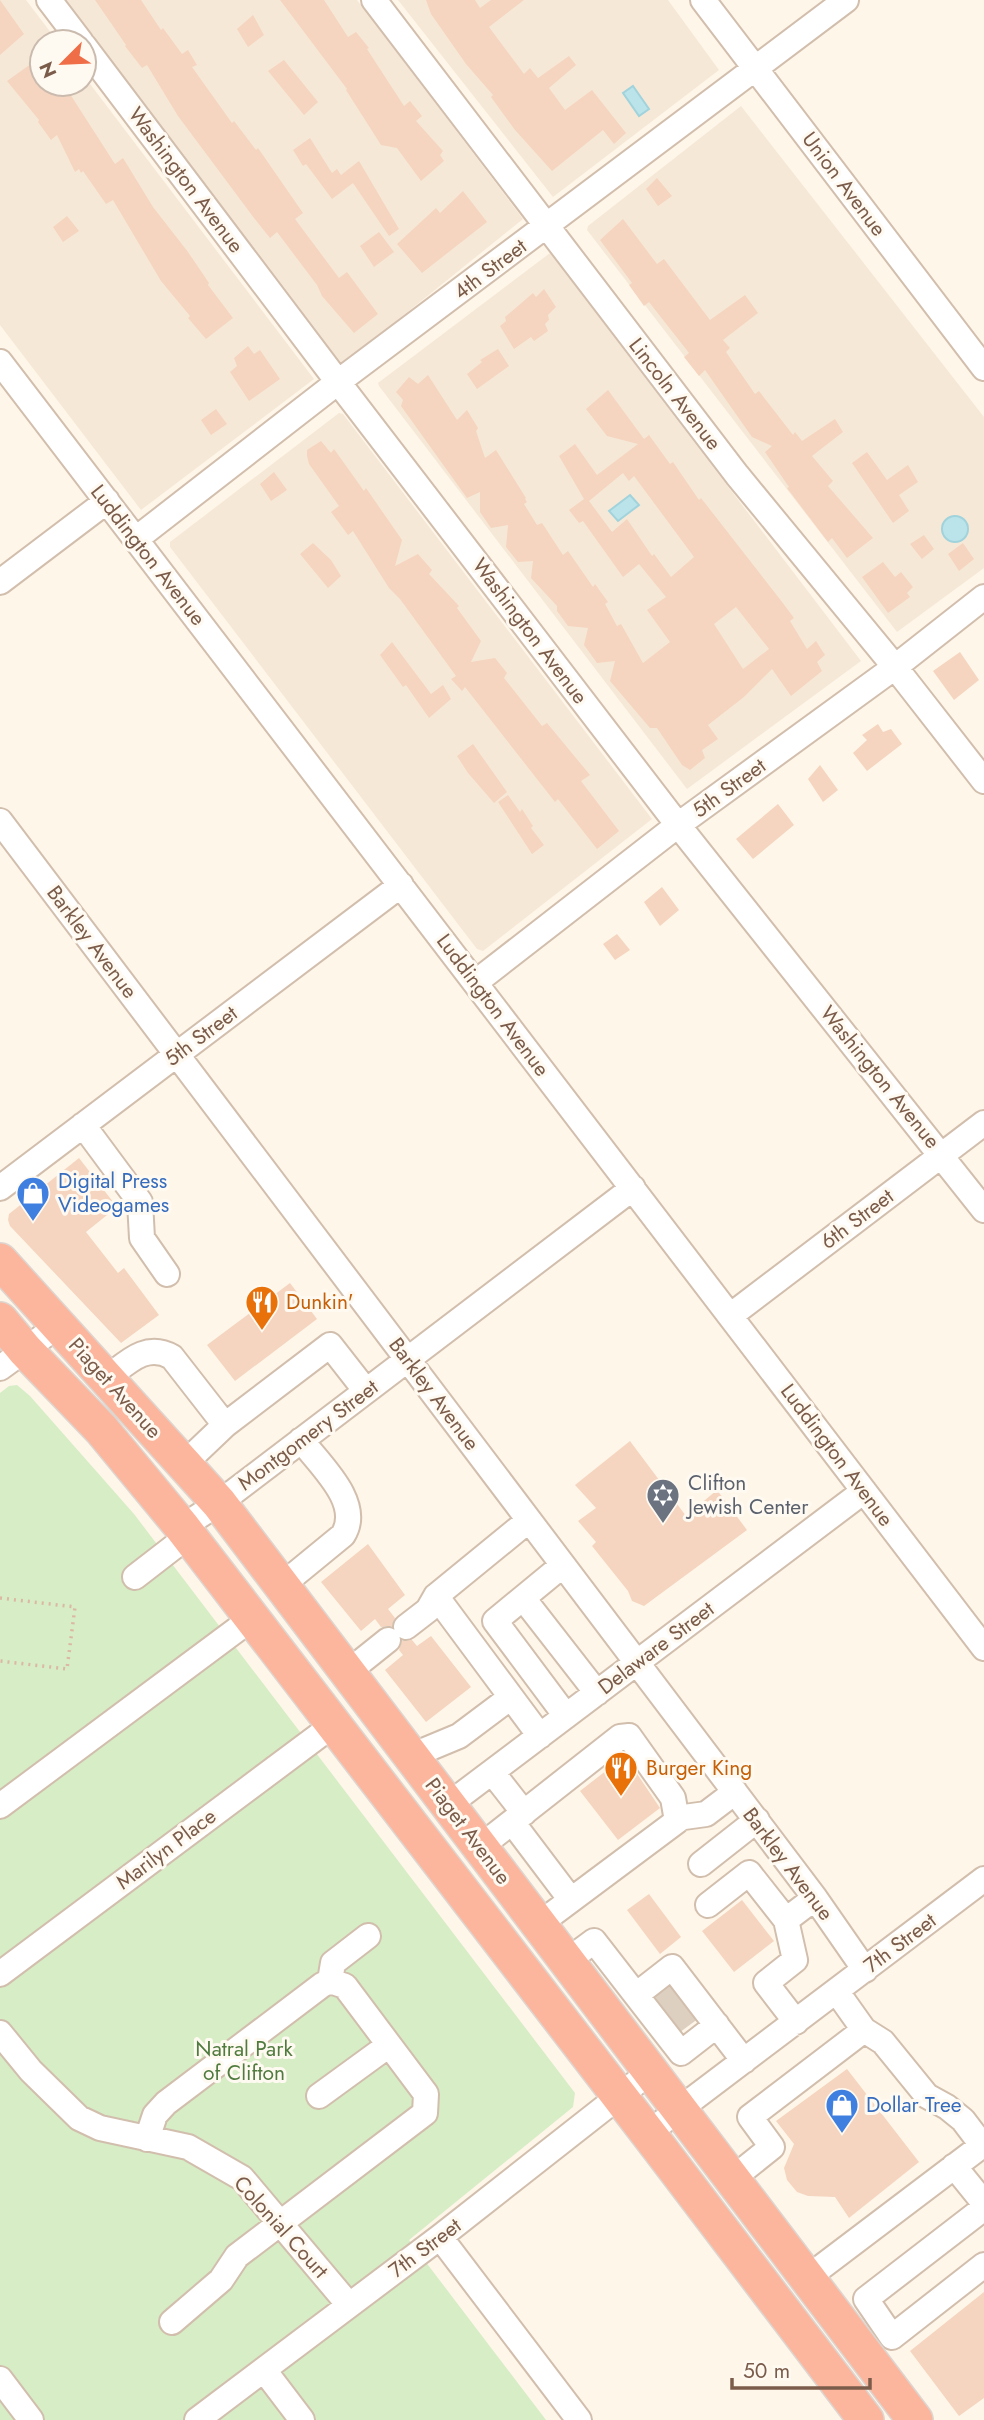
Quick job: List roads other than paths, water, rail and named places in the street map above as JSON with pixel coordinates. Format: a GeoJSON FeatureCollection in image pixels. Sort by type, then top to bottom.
{"type":"FeatureCollection","features":[{"type":"Feature","properties":{"kind":"highway","name":"Piaget Avenue"},"geometry":{"type":"LineString","coordinates":[[0,1261],[219,1503],[915,2420]]}},
{"type":"Feature","properties":{"kind":"highway","name":"Piaget Avenue"},"geometry":{"type":"LineString","coordinates":[[0,1320],[8,1349],[101,1429],[185,1532],[866,2420]]}},
{"type":"Feature","properties":{"kind":"street","name":"Washington Avenue"},"geometry":{"type":"LineString","coordinates":[[49,0],[71,28]]}},
{"type":"Feature","properties":{"kind":"street","name":"Lincoln Avenue"},"geometry":{"type":"LineString","coordinates":[[374,0],[737,475],[895,667],[984,781]]}},
{"type":"Feature","properties":{"kind":"street","name":"Union Avenue"},"geometry":{"type":"LineString","coordinates":[[703,0],[984,368]]}},
{"type":"Feature","properties":{"kind":"street","name":"4th Street"},"geometry":{"type":"LineString","coordinates":[[136,539],[338,382],[846,0]]}},
{"type":"Feature","properties":{"kind":"street","name":"Washington Avenue"},"geometry":{"type":"LineString","coordinates":[[98,64],[678,825],[984,1210]]}},
{"type":"Feature","properties":{"kind":"street","name":"Luddington Avenue"},"geometry":{"type":"LineString","coordinates":[[0,362],[984,1648]]}},
{"type":"Feature","properties":{"kind":"street"},"geometry":{"type":"LineString","coordinates":[[0,582],[107,501]]}},
{"type":"Feature","properties":{"kind":"street","name":"5th Street"},"geometry":{"type":"LineString","coordinates":[[476,982],[678,825],[895,667],[984,597]]}},
{"type":"Feature","properties":{"kind":"street","name":"Barkley Avenue"},"geometry":{"type":"LineString","coordinates":[[0,821],[757,1820],[865,1970]]}},
{"type":"Feature","properties":{"kind":"street","name":"5th Street"},"geometry":{"type":"LineString","coordinates":[[0,1188],[401,885]]}},
{"type":"Feature","properties":{"kind":"street","name":"6th Street"},"geometry":{"type":"LineString","coordinates":[[730,1316],[984,1123]]}},
{"type":"Feature","properties":{"kind":"street"},"geometry":{"type":"LineString","coordinates":[[83,1125],[140,1202],[142,1238],[167,1274]]}},
{"type":"Feature","properties":{"kind":"street","name":"Montgomery Street"},"geometry":{"type":"LineString","coordinates":[[135,1577],[219,1503],[633,1188]]}},
{"type":"Feature","properties":{"kind":"street"},"geometry":{"type":"LineString","coordinates":[[8,1349],[59,1325]]}},
{"type":"Feature","properties":{"kind":"street"},"geometry":{"type":"LineString","coordinates":[[184,1464],[225,1425],[330,1345],[366,1391]]}},
{"type":"Feature","properties":{"kind":"street"},"geometry":{"type":"LineString","coordinates":[[107,1378],[141,1353],[164,1353],[172,1357],[225,1425]]}},
{"type":"Feature","properties":{"kind":"street"},"geometry":{"type":"LineString","coordinates":[[282,1585],[343,1535],[348,1526],[346,1499],[301,1440]]}},
{"type":"Feature","properties":{"kind":"street","name":"Delaware Street"},"geometry":{"type":"LineString","coordinates":[[448,1805],[864,1491]]}},
{"type":"Feature","properties":{"kind":"street"},"geometry":{"type":"LineString","coordinates":[[348,1672],[428,1610],[436,1596],[529,1520]]}},
{"type":"Feature","properties":{"kind":"street"},"geometry":{"type":"LineString","coordinates":[[564,1565],[495,1621],[566,1716]]}},
{"type":"Feature","properties":{"kind":"street"},"geometry":{"type":"LineString","coordinates":[[436,1596],[540,1736]]}},
{"type":"Feature","properties":{"kind":"street"},"geometry":{"type":"LineString","coordinates":[[523,1598],[597,1693]]}},
{"type":"Feature","properties":{"kind":"street"},"geometry":{"type":"LineString","coordinates":[[0,1806],[251,1619]]}},
{"type":"Feature","properties":{"kind":"street"},"geometry":{"type":"LineString","coordinates":[[411,1756],[458,1736],[511,1697]]}},
{"type":"Feature","properties":{"kind":"street","name":"Marilyn Place"},"geometry":{"type":"LineString","coordinates":[[0,1974],[333,1725]]}},
{"type":"Feature","properties":{"kind":"street"},"geometry":{"type":"LineString","coordinates":[[480,1847],[620,1737],[629,1736],[673,1798],[677,1821],[539,1924]]}},
{"type":"Feature","properties":{"kind":"street"},"geometry":{"type":"LineString","coordinates":[[492,1772],[572,1900]]}},
{"type":"Feature","properties":{"kind":"street"},"geometry":{"type":"LineString","coordinates":[[677,1818],[706,1814],[735,1792]]}},
{"type":"Feature","properties":{"kind":"street"},"geometry":{"type":"LineString","coordinates":[[701,1864],[757,1820]]}},
{"type":"Feature","properties":{"kind":"street"},"geometry":{"type":"LineString","coordinates":[[708,1905],[749,1873],[786,1920],[795,1960],[766,1983],[796,2022]]}},
{"type":"Feature","properties":{"kind":"street","name":"7th Street"},"geometry":{"type":"LineString","coordinates":[[648,2133],[984,1879]]}},
{"type":"Feature","properties":{"kind":"street"},"geometry":{"type":"LineString","coordinates":[[786,1920],[815,1898]]}},
{"type":"Feature","properties":{"kind":"street"},"geometry":{"type":"LineString","coordinates":[[330,1981],[333,1963],[368,1936]]}},
{"type":"Feature","properties":{"kind":"street"},"geometry":{"type":"LineString","coordinates":[[567,1961],[594,1941],[658,2018],[681,2053],[716,2025],[744,2061]]}},
{"type":"Feature","properties":{"kind":"street","name":"7th Street"},"geometry":{"type":"LineString","coordinates":[[197,2420],[440,2237],[620,2096],[645,2065],[673,1967],[690,1996],[716,2025]]}},
{"type":"Feature","properties":{"kind":"street"},"geometry":{"type":"LineString","coordinates":[[147,2139],[155,2115],[166,2103],[330,1981],[345,1986],[426,2094],[425,2113],[237,2256],[220,2280],[172,2322]]}},
{"type":"Feature","properties":{"kind":"street"},"geometry":{"type":"LineString","coordinates":[[807,2278],[983,2144],[947,2106],[927,2096],[883,2042],[864,2030],[837,1992]]}},
{"type":"Feature","properties":{"kind":"street"},"geometry":{"type":"LineString","coordinates":[[732,2179],[772,2147],[750,2117],[864,2030]]}},
{"type":"Feature","properties":{"kind":"street","name":"Colonial Court"},"geometry":{"type":"LineString","coordinates":[[0,2033],[31,2071],[79,2118],[100,2128],[188,2147],[242,2178],[349,2305]]}},
{"type":"Feature","properties":{"kind":"street"},"geometry":{"type":"LineString","coordinates":[[318,2096],[389,2045]]}},
{"type":"Feature","properties":{"kind":"street"},"geometry":{"type":"LineString","coordinates":[[954,2166],[984,2205],[866,2299],[892,2337],[984,2265]]}},
{"type":"Feature","properties":{"kind":"street"},"geometry":{"type":"LineString","coordinates":[[440,2237],[579,2420]]}},
{"type":"Feature","properties":{"kind":"street"},"geometry":{"type":"LineString","coordinates":[[264,2370],[302,2420]]}},
{"type":"Feature","properties":{"kind":"street"},"geometry":{"type":"LineString","coordinates":[[0,2379],[31,2420]]}},
{"type":"Feature","properties":{"kind":"water"},"geometry":{"type":"Polygon","coordinates":[[[633,86],[649,109],[639,116],[623,93],[633,86]]]}},
{"type":"Feature","properties":{"kind":"water"},"geometry":{"type":"Polygon","coordinates":[[[630,495],[639,505],[618,521],[609,511],[630,495]]]}},
{"type":"Feature","properties":{"kind":"water"},"geometry":{"type":"Polygon","coordinates":[[[955,516],[964,520],[968,529],[964,538],[955,542],[946,538],[942,529],[946,520],[955,516]]]}},
{"type":"Feature","properties":{"kind":"tunnel"},"geometry":{"type":"LineString","coordinates":[[660,2007],[681,1990]]}},
{"type":"Feature","properties":{"kind":"tunnel"},"geometry":{"type":"LineString","coordinates":[[672,2023],[694,2007]]}},
{"type":"Feature","properties":{"kind":"place","name":"Digital Press Videogames"},"geometry":{"type":"Point","coordinates":[33,1223]}},
{"type":"Feature","properties":{"kind":"place","name":"Dunkin'"},"geometry":{"type":"Point","coordinates":[262,1332]}},
{"type":"Feature","properties":{"kind":"place","name":"Clifton Jewish Center"},"geometry":{"type":"Point","coordinates":[663,1525]}},
{"type":"Feature","properties":{"kind":"place","name":"Burger King"},"geometry":{"type":"Point","coordinates":[621,1798]}},
{"type":"Feature","properties":{"kind":"place","name":"Dollar Tree"},"geometry":{"type":"Point","coordinates":[842,2135]}},
{"type":"Feature","properties":{"kind":"park label","name":"Natral Park of Clifton"},"geometry":{"type":"Point","coordinates":[244,2061]}}]}
